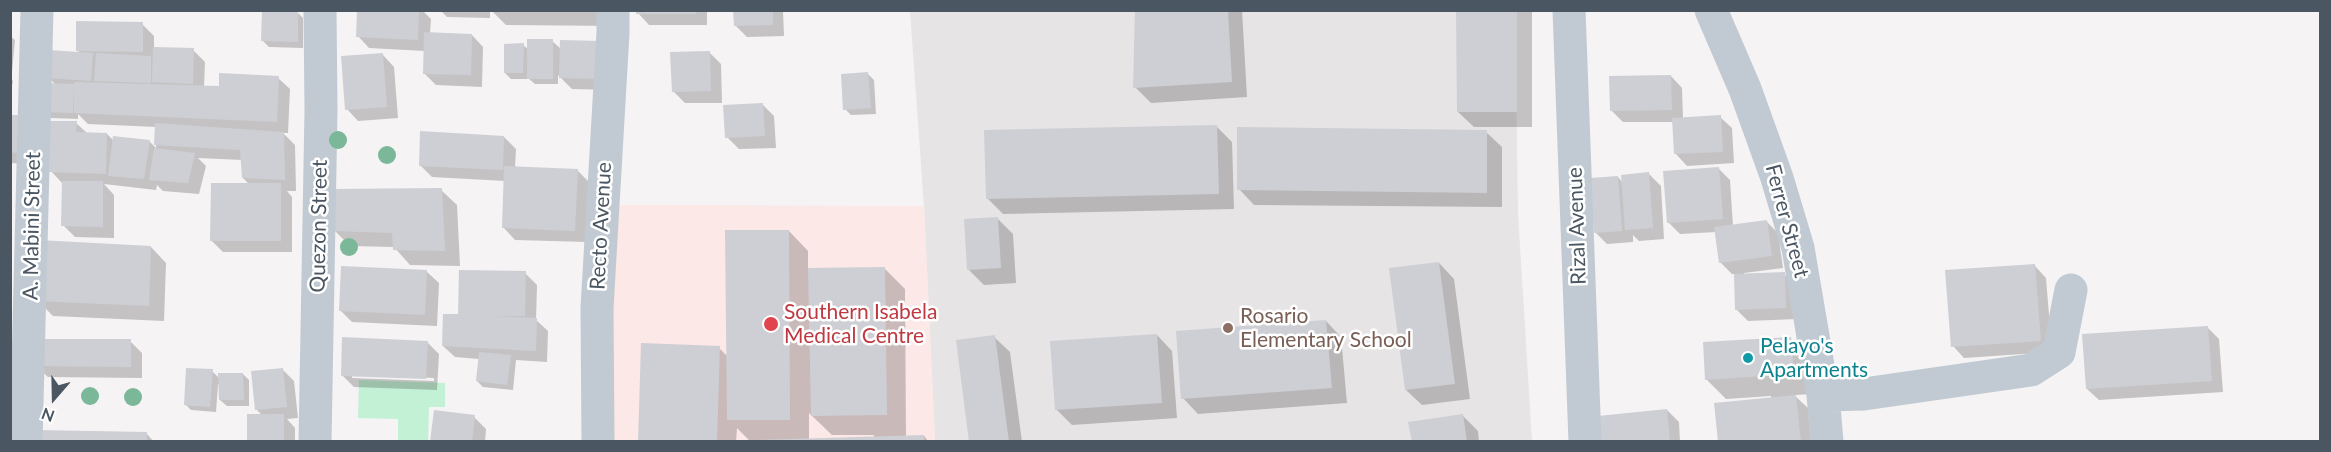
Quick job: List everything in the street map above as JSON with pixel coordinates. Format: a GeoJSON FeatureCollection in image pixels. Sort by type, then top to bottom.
{"type":"FeatureCollection","features":[{"type":"Feature","properties":{"kind":"street","name":"A. Mabini Street"},"geometry":{"type":"LineString","coordinates":[[26,441],[37,10]]}},
{"type":"Feature","properties":{"kind":"street","name":"Quezon Street"},"geometry":{"type":"LineString","coordinates":[[315,441],[321,110],[320,10]]}},
{"type":"Feature","properties":{"kind":"street","name":"Recto Avenue"},"geometry":{"type":"LineString","coordinates":[[598,441],[597,308],[614,33],[613,10]]}},
{"type":"Feature","properties":{"kind":"street","name":"Rizal Avenue"},"geometry":{"type":"LineString","coordinates":[[1569,10],[1585,441]]}},
{"type":"Feature","properties":{"kind":"street","name":"Ferrer Street"},"geometry":{"type":"LineString","coordinates":[[1711,10],[1745,89],[1777,178],[1798,248],[1822,395],[1827,441]]}},
{"type":"Feature","properties":{"kind":"street"},"geometry":{"type":"LineString","coordinates":[[1822,395],[1864,394],[2031,370],[2059,352],[2072,290]]}},
{"type":"Feature","properties":{"kind":"shaded area"},"geometry":{"type":"Polygon","coordinates":[[[910,11],[1515,11],[1518,214],[1532,441],[935,441],[924,206],[910,11]]]}},
{"type":"Feature","properties":{"kind":"shaded area","name":"Southern Isabela Medical Centre"},"geometry":{"type":"Polygon","coordinates":[[[613,205],[924,206],[935,441],[613,442],[613,205]]]}},
{"type":"Feature","properties":{"kind":"green space"},"geometry":{"type":"Polygon","coordinates":[[[359,380],[445,383],[445,407],[429,407],[428,441],[398,441],[398,419],[358,418],[359,380]]]}},
{"type":"Feature","properties":{"kind":"building"},"geometry":{"type":"Polygon","coordinates":[[[262,10],[298,11],[298,42],[261,41],[262,10]]]}},
{"type":"Feature","properties":{"kind":"building"},"geometry":{"type":"Polygon","coordinates":[[[357,10],[419,10],[418,40],[356,37],[357,10]]]}},
{"type":"Feature","properties":{"kind":"building"},"geometry":{"type":"Polygon","coordinates":[[[636,10],[696,10],[696,14],[636,14],[636,10]]]}},
{"type":"Feature","properties":{"kind":"building"},"geometry":{"type":"Polygon","coordinates":[[[733,10],[773,10],[773,25],[734,26],[733,10]]]}},
{"type":"Feature","properties":{"kind":"building"},"geometry":{"type":"Polygon","coordinates":[[[1135,10],[1228,10],[1232,82],[1133,88],[1135,10]]]}},
{"type":"Feature","properties":{"kind":"building"},"geometry":{"type":"Polygon","coordinates":[[[1456,10],[1517,10],[1517,112],[1457,112],[1456,10]]]}},
{"type":"Feature","properties":{"kind":"building"},"geometry":{"type":"Polygon","coordinates":[[[76,21],[143,22],[143,52],[76,51],[76,21]]]}},
{"type":"Feature","properties":{"kind":"building"},"geometry":{"type":"Polygon","coordinates":[[[424,32],[472,34],[471,75],[423,74],[424,32]]]}},
{"type":"Feature","properties":{"kind":"building"},"geometry":{"type":"Polygon","coordinates":[[[527,39],[553,39],[553,79],[527,79],[527,39]]]}},
{"type":"Feature","properties":{"kind":"building"},"geometry":{"type":"Polygon","coordinates":[[[560,40],[602,41],[601,79],[559,78],[560,40]]]}},
{"type":"Feature","properties":{"kind":"building"},"geometry":{"type":"Polygon","coordinates":[[[524,43],[523,73],[504,73],[504,44],[524,43]]]}},
{"type":"Feature","properties":{"kind":"building"},"geometry":{"type":"Polygon","coordinates":[[[153,47],[194,48],[193,84],[152,82],[153,47]]]}},
{"type":"Feature","properties":{"kind":"building"},"geometry":{"type":"Polygon","coordinates":[[[49,50],[93,53],[91,81],[47,78],[49,50]]]}},
{"type":"Feature","properties":{"kind":"building"},"geometry":{"type":"Polygon","coordinates":[[[710,51],[711,91],[672,92],[670,52],[710,51]]]}},
{"type":"Feature","properties":{"kind":"building"},"geometry":{"type":"Polygon","coordinates":[[[96,53],[151,56],[151,83],[94,81],[96,53]]]}},
{"type":"Feature","properties":{"kind":"building"},"geometry":{"type":"Polygon","coordinates":[[[383,53],[387,107],[345,110],[341,56],[383,53]]]}},
{"type":"Feature","properties":{"kind":"building"},"geometry":{"type":"Polygon","coordinates":[[[868,72],[871,108],[843,110],[841,74],[868,72]]]}},
{"type":"Feature","properties":{"kind":"building"},"geometry":{"type":"Polygon","coordinates":[[[219,73],[279,76],[277,122],[74,113],[74,87],[73,113],[44,112],[45,83],[219,86],[219,73]]]}},
{"type":"Feature","properties":{"kind":"building"},"geometry":{"type":"Polygon","coordinates":[[[1671,75],[1672,110],[1610,111],[1609,76],[1671,75]]]}},
{"type":"Feature","properties":{"kind":"building"},"geometry":{"type":"Polygon","coordinates":[[[763,103],[765,136],[725,138],[723,105],[763,103]]]}},
{"type":"Feature","properties":{"kind":"building"},"geometry":{"type":"Polygon","coordinates":[[[10,115],[19,115],[17,153],[10,152],[10,115]]]}},
{"type":"Feature","properties":{"kind":"building"},"geometry":{"type":"Polygon","coordinates":[[[1721,115],[1723,152],[1674,154],[1672,118],[1721,115]]]}},
{"type":"Feature","properties":{"kind":"building"},"geometry":{"type":"Polygon","coordinates":[[[50,121],[77,121],[76,132],[107,133],[106,174],[49,172],[50,121]]]}},
{"type":"Feature","properties":{"kind":"building"},"geometry":{"type":"Polygon","coordinates":[[[155,123],[284,132],[285,180],[242,178],[240,150],[154,145],[155,123]]]}},
{"type":"Feature","properties":{"kind":"building"},"geometry":{"type":"Polygon","coordinates":[[[1217,125],[1219,194],[986,199],[984,130],[1217,125]]]}},
{"type":"Feature","properties":{"kind":"building"},"geometry":{"type":"Polygon","coordinates":[[[1237,127],[1487,130],[1487,193],[1237,190],[1237,127]]]}},
{"type":"Feature","properties":{"kind":"building"},"geometry":{"type":"Polygon","coordinates":[[[420,131],[504,136],[503,170],[419,166],[420,131]]]}},
{"type":"Feature","properties":{"kind":"building"},"geometry":{"type":"Polygon","coordinates":[[[113,136],[150,140],[144,179],[108,176],[113,136]]]}},
{"type":"Feature","properties":{"kind":"building"},"geometry":{"type":"Polygon","coordinates":[[[154,148],[195,153],[188,183],[149,180],[154,148]]]}},
{"type":"Feature","properties":{"kind":"building"},"geometry":{"type":"Polygon","coordinates":[[[504,166],[578,169],[575,231],[502,228],[504,166]]]}},
{"type":"Feature","properties":{"kind":"building"},"geometry":{"type":"Polygon","coordinates":[[[1719,167],[1723,219],[1667,223],[1663,171],[1719,167]]]}},
{"type":"Feature","properties":{"kind":"building"},"geometry":{"type":"Polygon","coordinates":[[[1649,172],[1653,228],[1625,230],[1621,175],[1649,172]]]}},
{"type":"Feature","properties":{"kind":"building"},"geometry":{"type":"Polygon","coordinates":[[[1618,176],[1622,231],[1594,233],[1590,178],[1618,176]]]}},
{"type":"Feature","properties":{"kind":"building"},"geometry":{"type":"Polygon","coordinates":[[[62,181],[103,181],[103,227],[61,226],[62,181]]]}},
{"type":"Feature","properties":{"kind":"building"},"geometry":{"type":"Polygon","coordinates":[[[211,183],[281,183],[281,241],[210,241],[211,183]]]}},
{"type":"Feature","properties":{"kind":"building"},"geometry":{"type":"Polygon","coordinates":[[[442,188],[445,251],[393,250],[392,233],[333,231],[330,189],[442,188]]]}},
{"type":"Feature","properties":{"kind":"building"},"geometry":{"type":"Polygon","coordinates":[[[998,217],[1001,268],[967,270],[964,219],[998,217]]]}},
{"type":"Feature","properties":{"kind":"building"},"geometry":{"type":"Polygon","coordinates":[[[1767,220],[1772,256],[1719,263],[1714,227],[1767,220]]]}},
{"type":"Feature","properties":{"kind":"building"},"geometry":{"type":"Polygon","coordinates":[[[725,230],[789,230],[790,420],[727,420],[725,230]]]}},
{"type":"Feature","properties":{"kind":"building"},"geometry":{"type":"Polygon","coordinates":[[[38,240],[151,246],[149,306],[36,301],[38,240]]]}},
{"type":"Feature","properties":{"kind":"building"},"geometry":{"type":"Polygon","coordinates":[[[1439,262],[1455,384],[1405,390],[1389,268],[1439,262]]]}},
{"type":"Feature","properties":{"kind":"building"},"geometry":{"type":"Polygon","coordinates":[[[2035,264],[2041,341],[1951,347],[1945,270],[2035,264]]]}},
{"type":"Feature","properties":{"kind":"building"},"geometry":{"type":"Polygon","coordinates":[[[341,266],[427,270],[425,315],[339,311],[341,266]]]}},
{"type":"Feature","properties":{"kind":"building"},"geometry":{"type":"Polygon","coordinates":[[[885,267],[887,415],[811,416],[808,268],[885,267]]]}},
{"type":"Feature","properties":{"kind":"building"},"geometry":{"type":"Polygon","coordinates":[[[459,270],[526,271],[525,316],[493,316],[537,318],[536,351],[442,346],[443,314],[458,314],[459,270]]]}},
{"type":"Feature","properties":{"kind":"building"},"geometry":{"type":"Polygon","coordinates":[[[1785,272],[1786,308],[1735,310],[1734,274],[1785,272]]]}},
{"type":"Feature","properties":{"kind":"building"},"geometry":{"type":"Polygon","coordinates":[[[1326,320],[1332,388],[1181,399],[1176,331],[1326,320]]]}},
{"type":"Feature","properties":{"kind":"building"},"geometry":{"type":"Polygon","coordinates":[[[2208,326],[2212,381],[2086,389],[2082,334],[2208,326]]]}},
{"type":"Feature","properties":{"kind":"building"},"geometry":{"type":"Polygon","coordinates":[[[1157,334],[1162,403],[1055,410],[1050,341],[1157,334]]]}},
{"type":"Feature","properties":{"kind":"building"},"geometry":{"type":"Polygon","coordinates":[[[995,335],[1009,442],[969,442],[956,340],[995,335]]]}},
{"type":"Feature","properties":{"kind":"building"},"geometry":{"type":"Polygon","coordinates":[[[342,337],[428,341],[426,379],[341,376],[342,337]]]}},
{"type":"Feature","properties":{"kind":"building","name":"Pelayo's Apartments"},"geometry":{"type":"Polygon","coordinates":[[[1791,337],[1794,374],[1705,380],[1703,342],[1791,337]]]}},
{"type":"Feature","properties":{"kind":"building"},"geometry":{"type":"Polygon","coordinates":[[[34,339],[131,339],[131,367],[34,366],[34,339]]]}},
{"type":"Feature","properties":{"kind":"building"},"geometry":{"type":"Polygon","coordinates":[[[641,343],[720,346],[717,442],[638,442],[641,343]]]}},
{"type":"Feature","properties":{"kind":"building"},"geometry":{"type":"Polygon","coordinates":[[[479,352],[511,355],[507,385],[476,381],[479,352]]]}},
{"type":"Feature","properties":{"kind":"building"},"geometry":{"type":"Polygon","coordinates":[[[186,368],[213,369],[210,407],[184,405],[186,368]]]}},
{"type":"Feature","properties":{"kind":"building"},"geometry":{"type":"Polygon","coordinates":[[[283,368],[287,407],[255,410],[251,371],[283,368]]]}},
{"type":"Feature","properties":{"kind":"building"},"geometry":{"type":"Polygon","coordinates":[[[218,373],[243,373],[244,400],[219,400],[218,373]]]}},
{"type":"Feature","properties":{"kind":"building"},"geometry":{"type":"Polygon","coordinates":[[[1796,395],[1801,442],[1718,442],[1714,403],[1796,395]]]}},
{"type":"Feature","properties":{"kind":"building"},"geometry":{"type":"Polygon","coordinates":[[[1667,409],[1670,442],[1591,442],[1588,417],[1667,409]]]}},
{"type":"Feature","properties":{"kind":"building"},"geometry":{"type":"Polygon","coordinates":[[[434,410],[475,415],[472,442],[430,442],[434,410]]]}},
{"type":"Feature","properties":{"kind":"building"},"geometry":{"type":"Polygon","coordinates":[[[247,414],[284,414],[284,442],[247,442],[247,414]]]}},
{"type":"Feature","properties":{"kind":"building"},"geometry":{"type":"Polygon","coordinates":[[[1463,414],[1467,442],[1412,442],[1408,422],[1463,414]]]}},
{"type":"Feature","properties":{"kind":"building"},"geometry":{"type":"Polygon","coordinates":[[[34,430],[147,432],[147,442],[34,442],[34,430]]]}},
{"type":"Feature","properties":{"kind":"building"},"geometry":{"type":"Polygon","coordinates":[[[924,435],[924,442],[756,442],[756,440],[924,435]]]}},
{"type":"Feature","properties":{"kind":"place","name":"Southern Isabela Medical Centre"},"geometry":{"type":"Point","coordinates":[771,324]}},
{"type":"Feature","properties":{"kind":"place","name":"Rosario Elementary School"},"geometry":{"type":"Point","coordinates":[1228,328]}},
{"type":"Feature","properties":{"kind":"place","name":"Pelayo's Apartments"},"geometry":{"type":"Point","coordinates":[1748,358]}}]}
